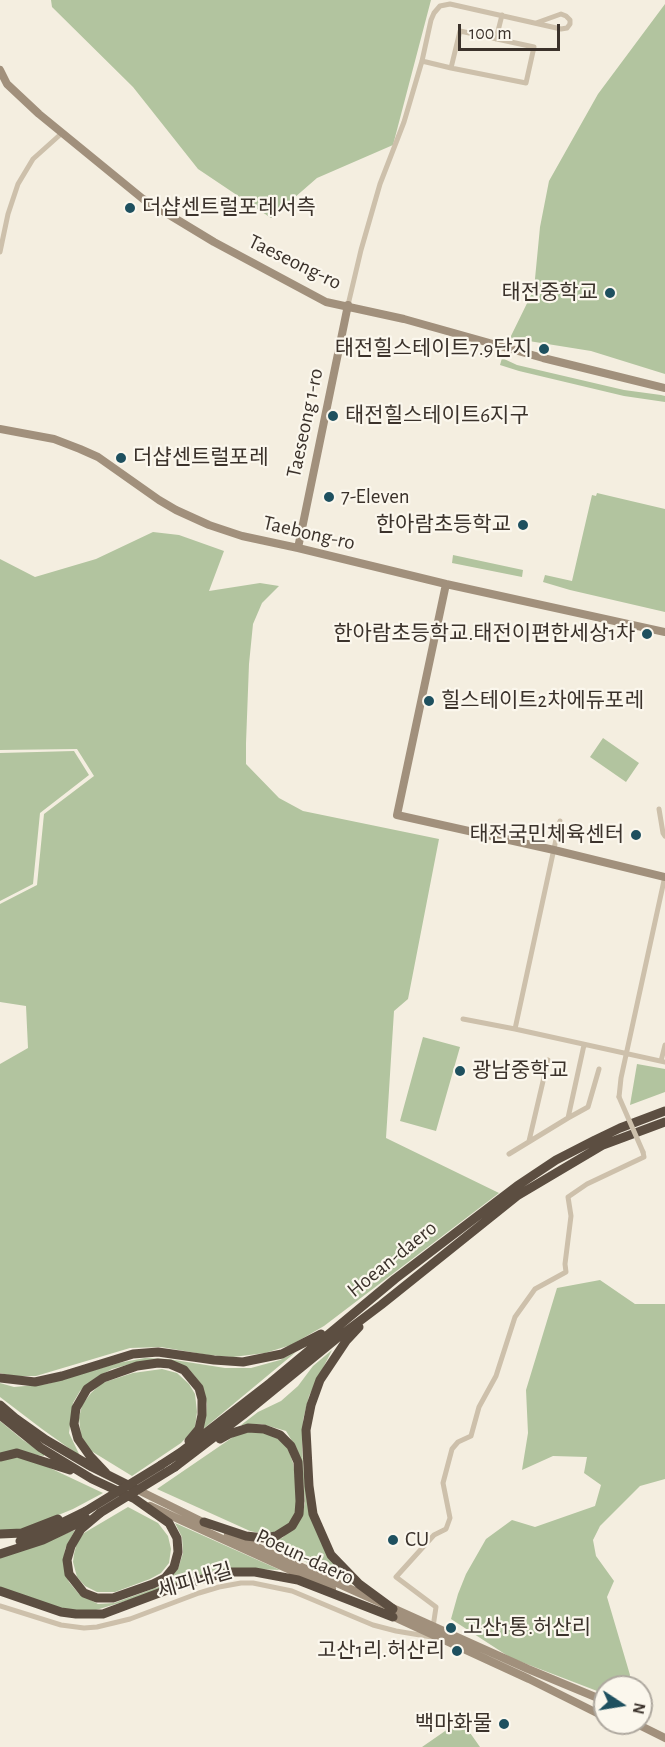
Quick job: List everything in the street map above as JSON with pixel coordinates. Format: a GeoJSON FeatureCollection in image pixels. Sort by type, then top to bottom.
{"type":"FeatureCollection","features":[{"type":"Feature","properties":{"kind":"highway","name":"Hoean-daero"},"geometry":{"type":"LineString","coordinates":[[86,1511],[182,1452],[270,1383],[430,1251],[516,1186],[556,1160],[662,1110]]}},
{"type":"Feature","properties":{"kind":"highway","name":"Hoean-daero"},"geometry":{"type":"LineString","coordinates":[[100,1513],[197,1452],[517,1196],[603,1145],[665,1123]]}},
{"type":"Feature","properties":{"kind":"highway"},"geometry":{"type":"LineString","coordinates":[[372,1312],[346,1341],[320,1380],[311,1405],[306,1430],[306,1456],[313,1514],[331,1555],[359,1584],[393,1613]]}},
{"type":"Feature","properties":{"kind":"highway"},"geometry":{"type":"LineString","coordinates":[[0,1378],[35,1382],[133,1354],[158,1352],[243,1362],[282,1354],[337,1326]]}},
{"type":"Feature","properties":{"kind":"highway"},"geometry":{"type":"LineString","coordinates":[[105,1473],[78,1439],[74,1424],[76,1408],[87,1389],[104,1378],[137,1366],[170,1364],[184,1370],[199,1388],[202,1400],[199,1429],[182,1452]]}},
{"type":"Feature","properties":{"kind":"highway","name":"Poeun-daero"},"geometry":{"type":"LineString","coordinates":[[0,1405],[46,1440],[105,1473],[138,1495]]}},
{"type":"Feature","properties":{"kind":"highway","name":"Poeun-daero"},"geometry":{"type":"LineString","coordinates":[[0,1415],[41,1448],[92,1479],[138,1495]]}},
{"type":"Feature","properties":{"kind":"highway"},"geometry":{"type":"LineString","coordinates":[[197,1452],[229,1434],[248,1428],[264,1429],[280,1435],[291,1446],[298,1462],[299,1514],[292,1526],[276,1536],[264,1538],[246,1536],[204,1522]]}},
{"type":"Feature","properties":{"kind":"highway"},"geometry":{"type":"LineString","coordinates":[[0,1457],[17,1454],[46,1461],[92,1479]]}},
{"type":"Feature","properties":{"kind":"highway"},"geometry":{"type":"LineString","coordinates":[[100,1513],[81,1529],[71,1546],[67,1560],[69,1574],[76,1585],[84,1593],[97,1598],[113,1598],[153,1584],[165,1578],[174,1567],[178,1552],[177,1538],[169,1522],[138,1495]]}},
{"type":"Feature","properties":{"kind":"highway"},"geometry":{"type":"LineString","coordinates":[[0,1534],[22,1533],[65,1516],[86,1511]]}},
{"type":"Feature","properties":{"kind":"highway"},"geometry":{"type":"LineString","coordinates":[[0,1548],[44,1532],[86,1511]]}},
{"type":"Feature","properties":{"kind":"highway"},"geometry":{"type":"LineString","coordinates":[[0,1554],[43,1540],[100,1513]]}},
{"type":"Feature","properties":{"kind":"highway"},"geometry":{"type":"LineString","coordinates":[[0,1591],[61,1612],[103,1614],[209,1577],[230,1572],[255,1572],[298,1580],[393,1613]]}},
{"type":"Feature","properties":{"kind":"street"},"geometry":{"type":"LineString","coordinates":[[348,305],[380,184],[404,122],[431,20],[440,6],[450,4],[561,29],[567,28],[570,20],[561,14],[536,23]]}},
{"type":"Feature","properties":{"kind":"street"},"geometry":{"type":"LineString","coordinates":[[496,39],[502,15]]}},
{"type":"Feature","properties":{"kind":"street"},"geometry":{"type":"LineString","coordinates":[[422,61],[451,68],[526,83],[534,47],[460,31],[451,68]]}},
{"type":"Feature","properties":{"kind":"street","name":"Taeseong-ro"},"geometry":{"type":"LineString","coordinates":[[0,70],[7,84],[62,133],[143,199],[214,242],[326,302],[404,319],[543,358],[665,388]]}},
{"type":"Feature","properties":{"kind":"street"},"geometry":{"type":"LineString","coordinates":[[0,252],[8,214],[18,184],[33,159],[62,133]]}},
{"type":"Feature","properties":{"kind":"street","name":"Taeseong 1-ro"},"geometry":{"type":"LineString","coordinates":[[298,548],[348,305]]}},
{"type":"Feature","properties":{"kind":"street","name":"Taebong-ro"},"geometry":{"type":"LineString","coordinates":[[0,429],[54,440],[80,449],[115,468],[159,500],[192,518],[242,536],[665,632]]}},
{"type":"Feature","properties":{"kind":"street"},"geometry":{"type":"LineString","coordinates":[[433,1627],[436,1607],[396,1577],[434,1534],[446,1529],[450,1518],[443,1483],[452,1449],[458,1442],[471,1436],[479,1407],[496,1376],[515,1317],[535,1289],[566,1272],[571,1216],[568,1197],[587,1184],[644,1157],[619,1098],[626,1054],[665,876],[397,815],[446,584]]}},
{"type":"Feature","properties":{"kind":"street"},"geometry":{"type":"LineString","coordinates":[[659,809],[665,836]]}},
{"type":"Feature","properties":{"kind":"street"},"geometry":{"type":"LineString","coordinates":[[515,1029],[560,821]]}},
{"type":"Feature","properties":{"kind":"street"},"geometry":{"type":"LineString","coordinates":[[463,1019],[663,1062],[665,1045]]}},
{"type":"Feature","properties":{"kind":"street"},"geometry":{"type":"LineString","coordinates":[[568,1118],[584,1045]]}},
{"type":"Feature","properties":{"kind":"street"},"geometry":{"type":"LineString","coordinates":[[529,1141],[548,1060]]}},
{"type":"Feature","properties":{"kind":"street"},"geometry":{"type":"LineString","coordinates":[[509,1154],[588,1107],[599,1069]]}},
{"type":"Feature","properties":{"kind":"street","name":"Poeun-daero"},"geometry":{"type":"LineString","coordinates":[[138,1495],[393,1613],[433,1627],[593,1696]]}},
{"type":"Feature","properties":{"kind":"street","name":"Poeun-daero"},"geometry":{"type":"LineString","coordinates":[[138,1495],[204,1522],[393,1613],[438,1638],[593,1711]]}},
{"type":"Feature","properties":{"kind":"street","name":"세피내길"},"geometry":{"type":"LineString","coordinates":[[0,1606],[61,1625],[97,1627],[130,1619],[209,1590],[241,1583],[253,1583],[292,1591],[396,1631],[438,1638]]}},
{"type":"Feature","properties":{"kind":"green space"},"geometry":{"type":"Polygon","coordinates":[[[51,0],[431,0],[393,145],[317,178],[271,218],[198,169],[133,87],[52,7],[51,0]]]}},
{"type":"Feature","properties":{"kind":"green space"},"geometry":{"type":"Polygon","coordinates":[[[665,4],[665,374],[591,351],[510,338],[534,289],[540,227],[549,181],[598,94],[665,4]]]}},
{"type":"Feature","properties":{"kind":"green space"},"geometry":{"type":"Polygon","coordinates":[[[502,358],[517,365],[624,390],[665,396],[665,402],[624,396],[519,371],[500,365],[502,358]]]}},
{"type":"Feature","properties":{"kind":"green space"},"geometry":{"type":"Polygon","coordinates":[[[597,493],[665,509],[665,612],[543,582],[545,575],[572,581],[592,495],[596,496],[597,493]]]}},
{"type":"Feature","properties":{"kind":"green space"},"geometry":{"type":"Polygon","coordinates":[[[153,532],[179,535],[224,551],[209,591],[260,583],[279,586],[262,603],[253,624],[249,664],[246,764],[279,798],[303,811],[439,839],[408,999],[394,1011],[386,1138],[499,1193],[324,1326],[291,1345],[265,1353],[233,1357],[161,1347],[130,1348],[36,1376],[13,1376],[0,1373],[0,1064],[28,1048],[26,1006],[0,1002],[0,904],[37,885],[44,814],[94,776],[77,749],[0,750],[0,559],[35,577],[96,559],[153,532]]]}},
{"type":"Feature","properties":{"kind":"green space"},"geometry":{"type":"Polygon","coordinates":[[[453,555],[523,570],[522,577],[452,563],[453,555]]]}},
{"type":"Feature","properties":{"kind":"green space"},"geometry":{"type":"Polygon","coordinates":[[[603,738],[639,763],[626,782],[590,757],[603,738]]]}},
{"type":"Feature","properties":{"kind":"green space"},"geometry":{"type":"Polygon","coordinates":[[[74,751],[89,775],[40,813],[33,884],[0,901],[0,753],[74,751]]]}},
{"type":"Feature","properties":{"kind":"green space"},"geometry":{"type":"Polygon","coordinates":[[[423,1037],[460,1047],[436,1131],[400,1121],[423,1037]]]}},
{"type":"Feature","properties":{"kind":"green space"},"geometry":{"type":"Polygon","coordinates":[[[637,1064],[665,1069],[665,1092],[630,1105],[637,1064]]]}},
{"type":"Feature","properties":{"kind":"green space"},"geometry":{"type":"Polygon","coordinates":[[[600,1280],[635,1304],[665,1304],[665,1479],[640,1486],[600,1526],[593,1540],[596,1556],[614,1581],[607,1597],[630,1675],[593,1675],[593,1689],[511,1658],[451,1619],[466,1574],[486,1539],[512,1520],[535,1527],[595,1506],[601,1485],[584,1473],[587,1457],[553,1456],[522,1470],[528,1433],[526,1390],[557,1288],[600,1280]]]}},
{"type":"Feature","properties":{"kind":"green space"},"geometry":{"type":"Polygon","coordinates":[[[332,1350],[309,1396],[303,1420],[303,1464],[307,1501],[340,1570],[355,1585],[261,1541],[282,1538],[295,1526],[305,1503],[302,1468],[297,1449],[286,1431],[262,1424],[241,1425],[258,1412],[281,1401],[298,1386],[313,1366],[332,1350]]]}},
{"type":"Feature","properties":{"kind":"green space"},"geometry":{"type":"Polygon","coordinates":[[[296,1352],[202,1430],[207,1404],[202,1385],[189,1369],[172,1362],[138,1362],[112,1369],[97,1377],[80,1391],[73,1403],[69,1433],[80,1456],[0,1397],[0,1383],[14,1387],[47,1384],[118,1363],[145,1358],[168,1359],[225,1368],[251,1368],[280,1360],[296,1352]]]}},
{"type":"Feature","properties":{"kind":"green space"},"geometry":{"type":"Polygon","coordinates":[[[162,1369],[177,1373],[189,1384],[195,1394],[197,1412],[195,1428],[181,1443],[132,1476],[88,1449],[81,1436],[79,1418],[82,1405],[102,1383],[133,1373],[162,1369]]]}},
{"type":"Feature","properties":{"kind":"green space"},"geometry":{"type":"Polygon","coordinates":[[[0,1421],[44,1456],[17,1452],[0,1454],[0,1421]]]}},
{"type":"Feature","properties":{"kind":"green space"},"geometry":{"type":"Polygon","coordinates":[[[250,1431],[276,1437],[288,1448],[293,1463],[297,1512],[292,1521],[279,1532],[269,1535],[250,1531],[157,1489],[236,1435],[250,1431]]]}},
{"type":"Feature","properties":{"kind":"green space"},"geometry":{"type":"Polygon","coordinates":[[[16,1457],[35,1461],[103,1493],[73,1509],[34,1525],[15,1531],[0,1530],[0,1461],[16,1457]]]}},
{"type":"Feature","properties":{"kind":"green space"},"geometry":{"type":"Polygon","coordinates":[[[128,1507],[158,1523],[168,1536],[171,1549],[169,1563],[161,1573],[150,1579],[115,1592],[97,1592],[85,1586],[77,1577],[73,1562],[77,1542],[84,1533],[128,1507]]]}},
{"type":"Feature","properties":{"kind":"green space"},"geometry":{"type":"Polygon","coordinates":[[[175,1523],[280,1570],[234,1568],[96,1610],[67,1610],[0,1588],[0,1558],[75,1530],[65,1549],[64,1560],[69,1582],[79,1594],[98,1604],[114,1603],[161,1586],[178,1569],[183,1553],[182,1537],[175,1523]]]}},
{"type":"Feature","properties":{"kind":"green space"},"geometry":{"type":"Polygon","coordinates":[[[461,1720],[480,1747],[422,1747],[461,1720]]]}},
{"type":"Feature","properties":{"kind":"place","name":"더샵센트럴포레서측"},"geometry":{"type":"Point","coordinates":[130,208]}},
{"type":"Feature","properties":{"kind":"place","name":"태전중학교"},"geometry":{"type":"Point","coordinates":[610,293]}},
{"type":"Feature","properties":{"kind":"place","name":"태전힐스테이트7.9단지"},"geometry":{"type":"Point","coordinates":[544,349]}},
{"type":"Feature","properties":{"kind":"place","name":"태전힐스테이트6지구"},"geometry":{"type":"Point","coordinates":[333,416]}},
{"type":"Feature","properties":{"kind":"place","name":"더샵센트럴포레"},"geometry":{"type":"Point","coordinates":[121,458]}},
{"type":"Feature","properties":{"kind":"place","name":"7-Eleven"},"geometry":{"type":"Point","coordinates":[329,497]}},
{"type":"Feature","properties":{"kind":"place","name":"한아람초등학교"},"geometry":{"type":"Point","coordinates":[523,525]}},
{"type":"Feature","properties":{"kind":"place","name":"한아람초등학교.태전이편한세상1차"},"geometry":{"type":"Point","coordinates":[647,634]}},
{"type":"Feature","properties":{"kind":"place","name":"힐스테이트2차에듀포레"},"geometry":{"type":"Point","coordinates":[429,701]}},
{"type":"Feature","properties":{"kind":"place","name":"태전국민체육센터"},"geometry":{"type":"Point","coordinates":[636,835]}},
{"type":"Feature","properties":{"kind":"place","name":"광남중학교"},"geometry":{"type":"Point","coordinates":[460,1071]}},
{"type":"Feature","properties":{"kind":"place","name":"CU"},"geometry":{"type":"Point","coordinates":[393,1540]}},
{"type":"Feature","properties":{"kind":"place","name":"고산1통.허산리"},"geometry":{"type":"Point","coordinates":[451,1628]}},
{"type":"Feature","properties":{"kind":"place","name":"고산1리.허산리"},"geometry":{"type":"Point","coordinates":[457,1651]}},
{"type":"Feature","properties":{"kind":"place","name":"백마화물"},"geometry":{"type":"Point","coordinates":[504,1724]}}]}
